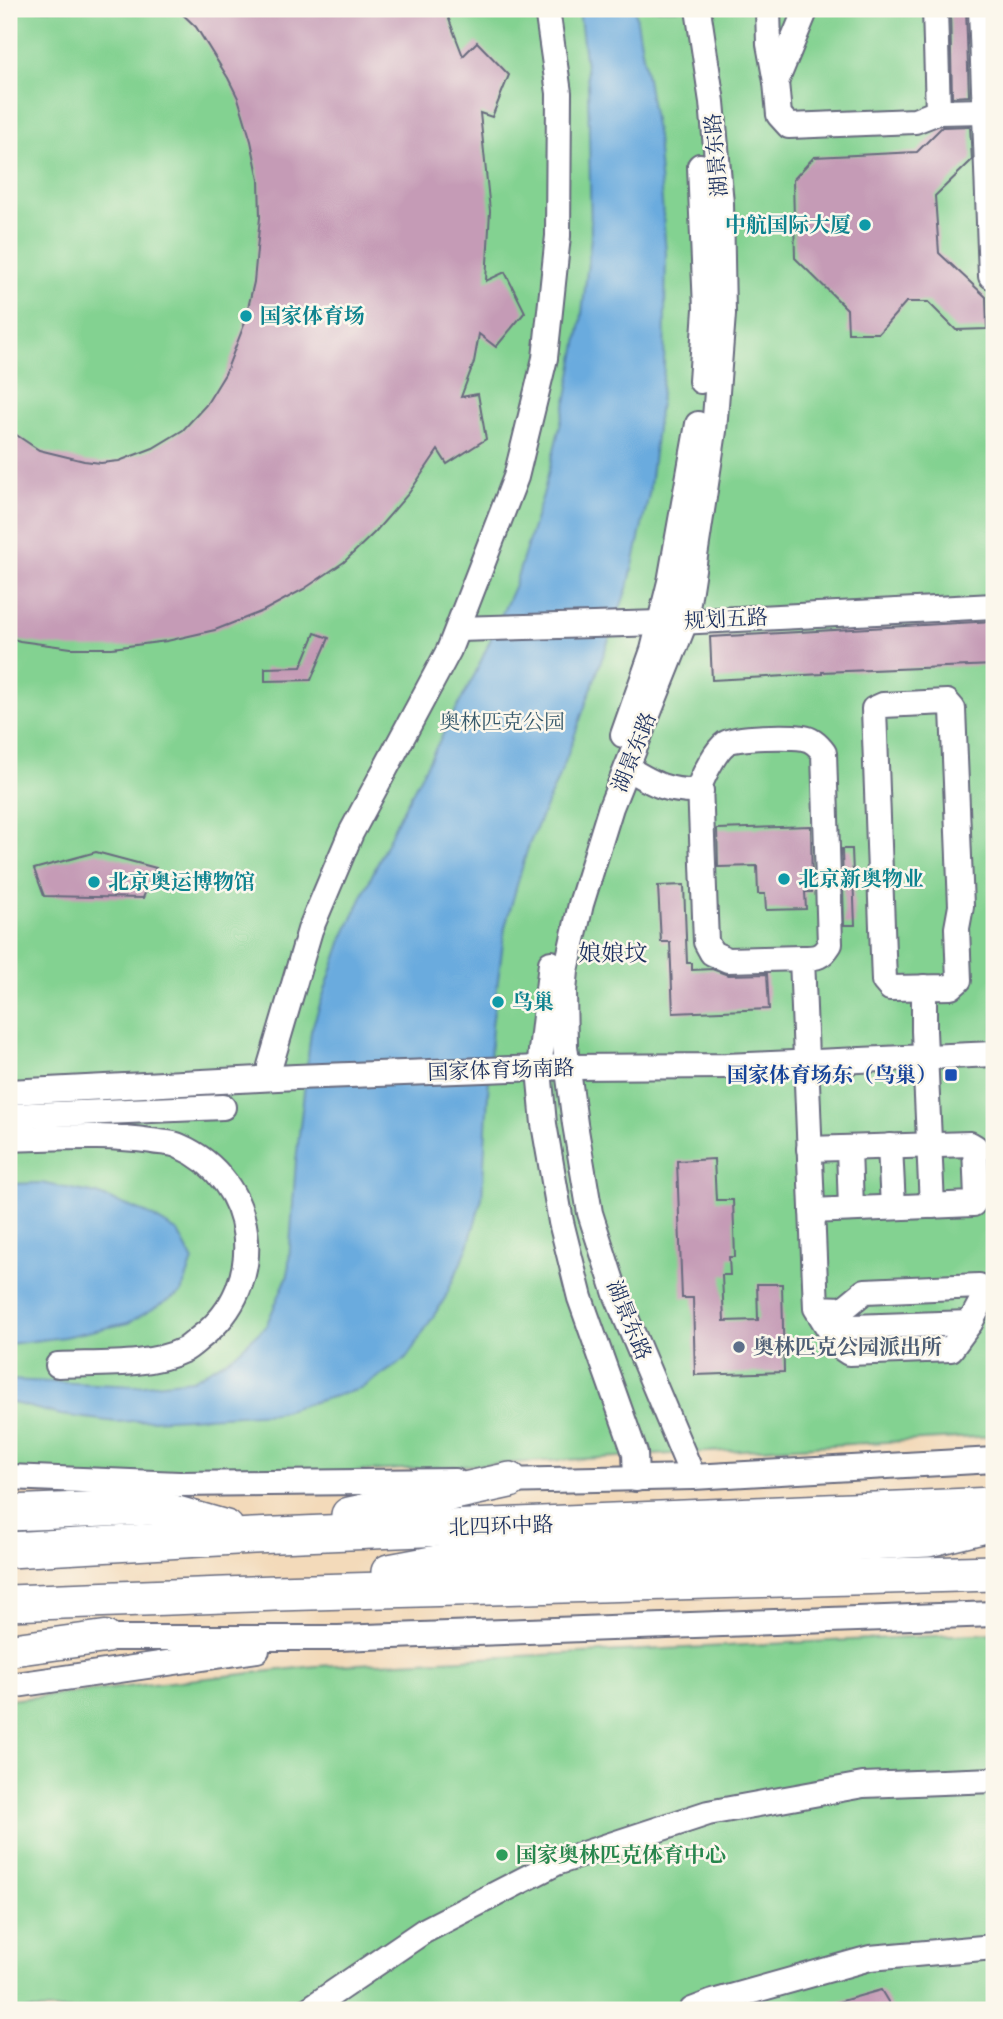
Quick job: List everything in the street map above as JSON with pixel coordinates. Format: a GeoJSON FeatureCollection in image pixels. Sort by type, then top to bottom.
{"type":"FeatureCollection","features":[{"type":"Feature","properties":{"kind":"highway"},"geometry":{"type":"LineString","coordinates":[[9,1513],[153,1507],[253,1536],[510,1480]]}},
{"type":"Feature","properties":{"kind":"highway","name":"北四环中路"},"geometry":{"type":"LineString","coordinates":[[9,1550],[253,1536],[994,1505]]}},
{"type":"Feature","properties":{"kind":"highway"},"geometry":{"type":"LineString","coordinates":[[276,1593],[470,1558],[928,1539],[994,1523]]}},
{"type":"Feature","properties":{"kind":"highway"},"geometry":{"type":"LineString","coordinates":[[9,1603],[994,1573]]}},
{"type":"Feature","properties":{"kind":"main road"},"geometry":{"type":"LineString","coordinates":[[9,1650],[105,1637]]}},
{"type":"Feature","properties":{"kind":"street"},"geometry":{"type":"LineString","coordinates":[[270,1066],[310,930],[351,833],[417,712],[457,629],[516,477],[545,358],[558,236],[559,93],[547,9]]}},
{"type":"Feature","properties":{"kind":"street","name":"湖景东路"},"geometry":{"type":"LineString","coordinates":[[636,1479],[635,1453],[580,1298],[561,1222],[544,1124],[539,1069],[552,958],[565,905],[596,810],[642,685],[660,623],[670,582],[698,424],[706,309],[703,196],[696,110],[681,9]]}},
{"type":"Feature","properties":{"kind":"street","name":"湖景东路"},"geometry":{"type":"LineString","coordinates":[[693,1477],[616,1294],[590,1213],[568,1068],[564,1004],[566,971],[581,904],[611,807],[685,621],[714,431],[723,314],[721,204],[712,102],[698,9]]}},
{"type":"Feature","properties":{"kind":"street"},"geometry":{"type":"LineString","coordinates":[[768,9],[769,44],[779,115],[789,126],[915,121],[938,112],[989,127]]}},
{"type":"Feature","properties":{"kind":"street"},"geometry":{"type":"LineString","coordinates":[[776,82],[806,9]]}},
{"type":"Feature","properties":{"kind":"street"},"geometry":{"type":"LineString","coordinates":[[935,9],[938,112]]}},
{"type":"Feature","properties":{"kind":"street"},"geometry":{"type":"LineString","coordinates":[[981,9],[989,127],[991,276],[994,276]]}},
{"type":"Feature","properties":{"kind":"street","name":"规划五路"},"geometry":{"type":"LineString","coordinates":[[457,629],[660,623],[994,606]]}},
{"type":"Feature","properties":{"kind":"street"},"geometry":{"type":"LineString","coordinates":[[947,702],[953,709],[961,906],[957,928],[959,980],[951,987],[924,987],[890,988],[884,981],[874,709],[883,705],[947,702]]}},
{"type":"Feature","properties":{"kind":"street"},"geometry":{"type":"LineString","coordinates":[[805,737],[817,743],[824,753],[830,944],[824,954],[817,958],[802,958],[728,960],[712,953],[706,942],[701,791],[705,772],[726,743],[739,739],[805,737]]}},
{"type":"Feature","properties":{"kind":"street"},"geometry":{"type":"LineString","coordinates":[[627,768],[657,787],[678,792],[701,791]]}},
{"type":"Feature","properties":{"kind":"street"},"geometry":{"type":"LineString","coordinates":[[802,958],[816,1308],[840,1347],[849,1353],[951,1349],[970,1324],[986,1293],[979,1286],[865,1291],[843,1309],[816,1308]]}},
{"type":"Feature","properties":{"kind":"street"},"geometry":{"type":"LineString","coordinates":[[924,987],[932,1206]]}},
{"type":"Feature","properties":{"kind":"street","name":"国家体育场南路"},"geometry":{"type":"LineString","coordinates":[[9,1092],[296,1077],[726,1066],[994,1054]]}},
{"type":"Feature","properties":{"kind":"street"},"geometry":{"type":"LineString","coordinates":[[9,1116],[223,1107]]}},
{"type":"Feature","properties":{"kind":"street"},"geometry":{"type":"LineString","coordinates":[[9,1139],[122,1137],[177,1145],[215,1169],[231,1192],[242,1215],[248,1244],[244,1275],[233,1302],[215,1327],[185,1349],[152,1360],[58,1365]]}},
{"type":"Feature","properties":{"kind":"street"},"geometry":{"type":"LineString","coordinates":[[809,1149],[970,1144],[975,1147],[977,1185],[977,1198],[972,1204],[812,1211]]}},
{"type":"Feature","properties":{"kind":"street"},"geometry":{"type":"LineString","coordinates":[[890,1146],[893,1207]]}},
{"type":"Feature","properties":{"kind":"street"},"geometry":{"type":"LineString","coordinates":[[849,1148],[851,1209]]}},
{"type":"Feature","properties":{"kind":"street"},"geometry":{"type":"LineString","coordinates":[[9,1477],[179,1484],[636,1479],[994,1460]]}},
{"type":"Feature","properties":{"kind":"street"},"geometry":{"type":"LineString","coordinates":[[9,1641],[105,1637],[338,1638],[994,1614]]}},
{"type":"Feature","properties":{"kind":"street"},"geometry":{"type":"LineString","coordinates":[[9,1686],[338,1638]]}},
{"type":"Feature","properties":{"kind":"street"},"geometry":{"type":"LineString","coordinates":[[308,2010],[424,1931],[556,1863],[708,1813],[863,1785],[994,1780]]}},
{"type":"Feature","properties":{"kind":"street"},"geometry":{"type":"LineString","coordinates":[[692,2010],[870,1958],[994,1947]]}},
{"type":"Feature","properties":{"kind":"green space","name":"奥林匹克公园"},"geometry":{"type":"Polygon","coordinates":[[[9,9],[994,9],[994,1436],[9,1491],[9,9]]]}},
{"type":"Feature","properties":{"kind":"green space","name":"国家奥林匹克体育中心"},"geometry":{"type":"Polygon","coordinates":[[[994,1633],[994,2010],[9,2010],[9,1700],[316,1666],[994,1633]]]}},
{"type":"Feature","properties":{"kind":"water"},"geometry":{"type":"Polygon","coordinates":[[[579,9],[635,9],[657,137],[666,254],[664,369],[649,494],[629,583],[564,765],[528,847],[505,927],[492,1025],[482,1198],[468,1247],[445,1298],[406,1359],[360,1389],[275,1413],[116,1422],[61,1415],[9,1402],[9,1380],[136,1386],[192,1380],[234,1355],[266,1326],[288,1275],[296,1161],[311,1031],[342,940],[397,821],[476,672],[514,587],[543,495],[567,397],[581,322],[591,237],[588,84],[579,9]]]}},
{"type":"Feature","properties":{"kind":"water"},"geometry":{"type":"Polygon","coordinates":[[[41,1183],[97,1194],[148,1214],[178,1232],[193,1261],[181,1293],[128,1323],[64,1337],[9,1344],[9,1184],[41,1183]]]}},
{"type":"Feature","properties":{"kind":"building","name":"国家体育场"},"geometry":{"type":"Polygon","coordinates":[[[177,9],[445,9],[463,56],[477,42],[509,75],[492,117],[480,113],[490,211],[486,281],[505,272],[525,312],[496,347],[479,334],[474,362],[461,397],[478,394],[486,439],[447,464],[438,450],[409,493],[375,532],[344,562],[304,589],[263,611],[215,630],[167,641],[112,648],[71,648],[20,641],[9,638],[9,430],[39,450],[84,461],[119,461],[153,448],[183,430],[206,405],[225,374],[244,325],[254,282],[260,217],[259,180],[251,141],[238,98],[228,78],[196,27],[177,9]]]}},
{"type":"Feature","properties":{"kind":"building"},"geometry":{"type":"Polygon","coordinates":[[[950,9],[966,9],[969,96],[952,97],[950,9]]]}},
{"type":"Feature","properties":{"kind":"building","name":"中航国际大厦"},"geometry":{"type":"Polygon","coordinates":[[[970,126],[972,160],[935,196],[939,253],[986,297],[987,329],[956,330],[928,302],[906,302],[879,333],[848,333],[847,309],[795,258],[793,180],[814,157],[917,152],[942,127],[970,126]]]}},
{"type":"Feature","properties":{"kind":"building"},"geometry":{"type":"Polygon","coordinates":[[[994,621],[994,665],[822,672],[712,680],[710,637],[994,621]]]}},
{"type":"Feature","properties":{"kind":"building"},"geometry":{"type":"Polygon","coordinates":[[[315,633],[329,638],[311,680],[265,681],[265,668],[301,667],[315,633]]]}},
{"type":"Feature","properties":{"kind":"building","name":"北京新奥物业"},"geometry":{"type":"Polygon","coordinates":[[[811,826],[812,892],[805,892],[806,909],[766,910],[765,894],[758,894],[757,866],[718,867],[717,829],[811,826]]]}},
{"type":"Feature","properties":{"kind":"building"},"geometry":{"type":"Polygon","coordinates":[[[842,849],[852,849],[855,925],[844,925],[842,849]]]}},
{"type":"Feature","properties":{"kind":"building","name":"北京奥运博物馆"},"geometry":{"type":"Polygon","coordinates":[[[96,852],[156,868],[143,898],[44,896],[34,869],[96,852]]]}},
{"type":"Feature","properties":{"kind":"building"},"geometry":{"type":"Polygon","coordinates":[[[684,885],[687,963],[692,963],[692,970],[712,969],[728,975],[767,974],[769,1009],[673,1013],[670,942],[661,942],[658,886],[684,885]]]}},
{"type":"Feature","properties":{"kind":"building"},"geometry":{"type":"Polygon","coordinates":[[[714,1159],[716,1200],[733,1200],[735,1257],[729,1257],[730,1275],[722,1275],[724,1321],[758,1320],[757,1284],[782,1284],[784,1372],[695,1375],[693,1298],[682,1298],[677,1161],[714,1159]]]}},
{"type":"Feature","properties":{"kind":"building"},"geometry":{"type":"Polygon","coordinates":[[[881,1990],[893,2010],[824,2010],[824,2006],[881,1990]]]}},
{"type":"Feature","properties":{"kind":"place","name":"中航国际大厦"},"geometry":{"type":"Point","coordinates":[865,225]}},
{"type":"Feature","properties":{"kind":"place","name":"国家体育场"},"geometry":{"type":"Point","coordinates":[246,316]}},
{"type":"Feature","properties":{"kind":"place","name":"北京新奥物业"},"geometry":{"type":"Point","coordinates":[784,879]}},
{"type":"Feature","properties":{"kind":"place","name":"北京奥运博物馆"},"geometry":{"type":"Point","coordinates":[94,882]}},
{"type":"Feature","properties":{"kind":"place","name":"鸟巢"},"geometry":{"type":"Point","coordinates":[498,1002]}},
{"type":"Feature","properties":{"kind":"place","name":"国家体育场东（鸟巢）"},"geometry":{"type":"Point","coordinates":[951,1075]}},
{"type":"Feature","properties":{"kind":"place","name":"奥林匹克公园派出所"},"geometry":{"type":"Point","coordinates":[739,1347]}},
{"type":"Feature","properties":{"kind":"place","name":"国家奥林匹克体育中心"},"geometry":{"type":"Point","coordinates":[502,1855]}},
{"type":"Feature","properties":{"kind":"district","name":"娘娘坟"},"geometry":{"type":"Point","coordinates":[613,953]}}]}
